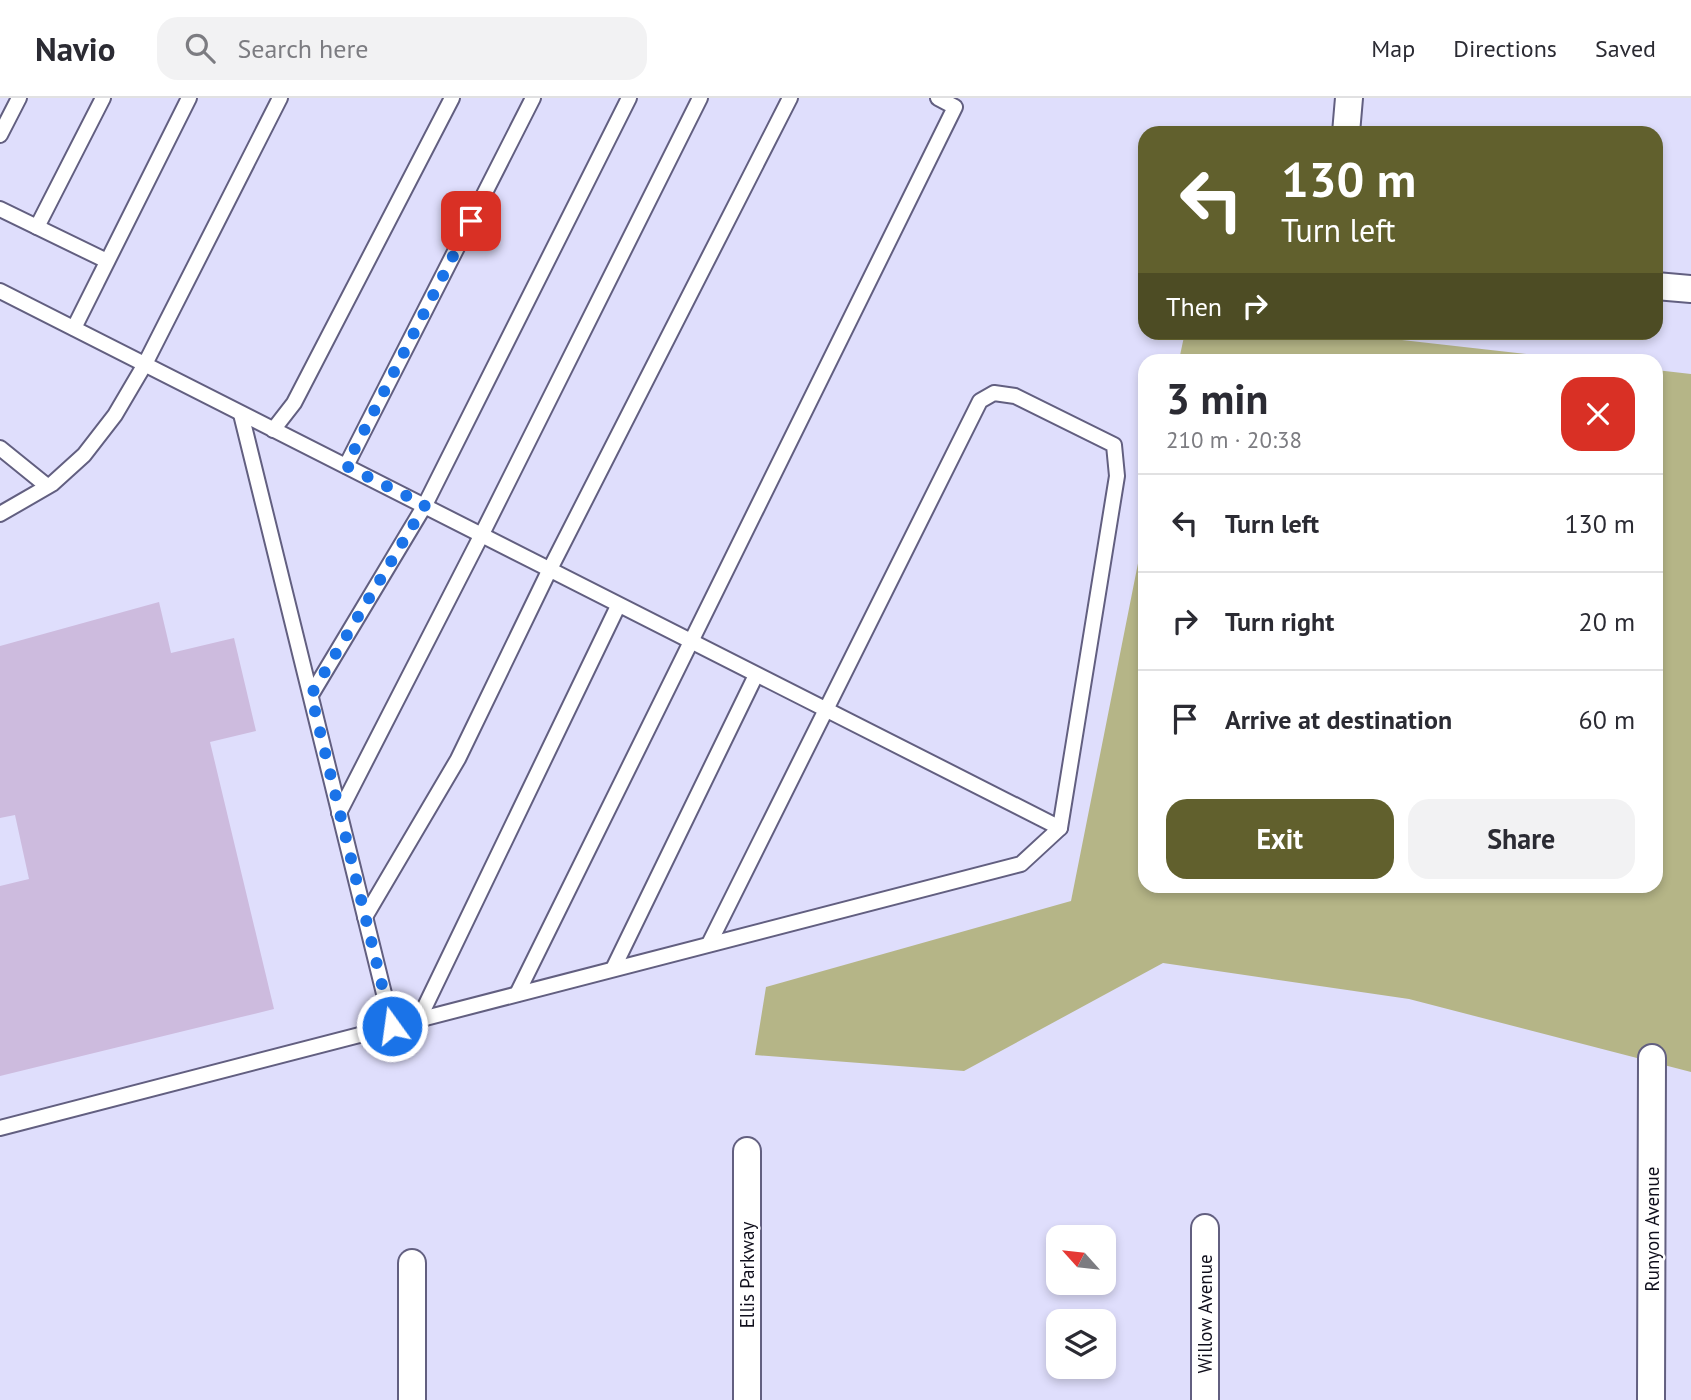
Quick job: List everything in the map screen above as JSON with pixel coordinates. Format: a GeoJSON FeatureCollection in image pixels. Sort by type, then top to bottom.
{"type":"FeatureCollection","features":[{"type":"Feature","properties":{"kind":"street"},"geometry":{"type":"LineString","coordinates":[[1347,126],[1349,98]]}},
{"type":"Feature","properties":{"kind":"street"},"geometry":{"type":"LineString","coordinates":[[1663,287],[1691,289]]}},
{"type":"Feature","properties":{"kind":"street","name":"Runyon Avenue"},"geometry":{"type":"LineString","coordinates":[[1651,1400],[1652,1058]]}},
{"type":"Feature","properties":{"kind":"street","name":"Ellis Parkway"},"geometry":{"type":"LineString","coordinates":[[747,1151],[747,1400]]}},
{"type":"Feature","properties":{"kind":"street","name":"Willow Avenue"},"geometry":{"type":"LineString","coordinates":[[1205,1228],[1205,1400]]}},
{"type":"Feature","properties":{"kind":"street"},"geometry":{"type":"LineString","coordinates":[[412,1263],[412,1400]]}},
{"type":"Feature","properties":{"kind":"lane"},"geometry":{"type":"LineString","coordinates":[[0,135],[19,98]]}},
{"type":"Feature","properties":{"kind":"lane"},"geometry":{"type":"LineString","coordinates":[[37,227],[103,98]]}},
{"type":"Feature","properties":{"kind":"lane"},"geometry":{"type":"LineString","coordinates":[[74,328],[189,98]]}},
{"type":"Feature","properties":{"kind":"lane"},"geometry":{"type":"LineString","coordinates":[[0,514],[47,486],[84,455],[115,415],[145,364],[280,98]]}},
{"type":"Feature","properties":{"kind":"lane"},"geometry":{"type":"LineString","coordinates":[[274,430],[294,403],[452,98]]}},
{"type":"Feature","properties":{"kind":"lane"},"geometry":{"type":"LineString","coordinates":[[346,466],[533,98]]}},
{"type":"Feature","properties":{"kind":"lane"},"geometry":{"type":"LineString","coordinates":[[311,695],[425,505],[629,98]]}},
{"type":"Feature","properties":{"kind":"lane"},"geometry":{"type":"LineString","coordinates":[[339,813],[700,98]]}},
{"type":"Feature","properties":{"kind":"lane"},"geometry":{"type":"LineString","coordinates":[[365,917],[458,759],[550,570],[790,98]]}},
{"type":"Feature","properties":{"kind":"lane"},"geometry":{"type":"LineString","coordinates":[[517,994],[955,107],[938,98]]}},
{"type":"Feature","properties":{"kind":"lane"},"geometry":{"type":"LineString","coordinates":[[0,209],[107,261]]}},
{"type":"Feature","properties":{"kind":"lane"},"geometry":{"type":"LineString","coordinates":[[0,291],[1060,828]]}},
{"type":"Feature","properties":{"kind":"lane"},"geometry":{"type":"LineString","coordinates":[[0,1128],[392,1026],[517,994],[1021,863],[1060,828],[1117,476],[1114,445],[1015,396],[994,393],[980,401],[709,944]]}},
{"type":"Feature","properties":{"kind":"lane"},"geometry":{"type":"LineString","coordinates":[[241,414],[392,1026]]}},
{"type":"Feature","properties":{"kind":"lane"},"geometry":{"type":"LineString","coordinates":[[0,448],[47,486]]}},
{"type":"Feature","properties":{"kind":"lane"},"geometry":{"type":"LineString","coordinates":[[419,1019],[618,606]]}},
{"type":"Feature","properties":{"kind":"lane"},"geometry":{"type":"LineString","coordinates":[[613,969],[756,675]]}},
{"type":"Feature","properties":{"kind":"green space"},"geometry":{"type":"Polygon","coordinates":[[[1183,340],[1402,340],[1525,354],[1180,354],[1183,340]]]}},
{"type":"Feature","properties":{"kind":"green space"},"geometry":{"type":"Polygon","coordinates":[[[1663,371],[1691,374],[1691,1072],[1409,999],[1163,963],[964,1071],[755,1055],[766,987],[1071,901],[1138,563],[1138,893],[1663,893],[1663,371]]]}},
{"type":"Feature","properties":{"kind":"building"},"geometry":{"type":"Polygon","coordinates":[[[159,602],[171,653],[234,638],[256,731],[210,742],[274,1009],[0,1076],[0,886],[29,879],[15,815],[0,818],[0,646],[159,602]]]}},
{"type":"Feature","properties":{"kind":"route"},"geometry":{"type":"LineString","coordinates":[[392,1026],[311,695],[425,505],[346,466],[471,221]]}}]}
